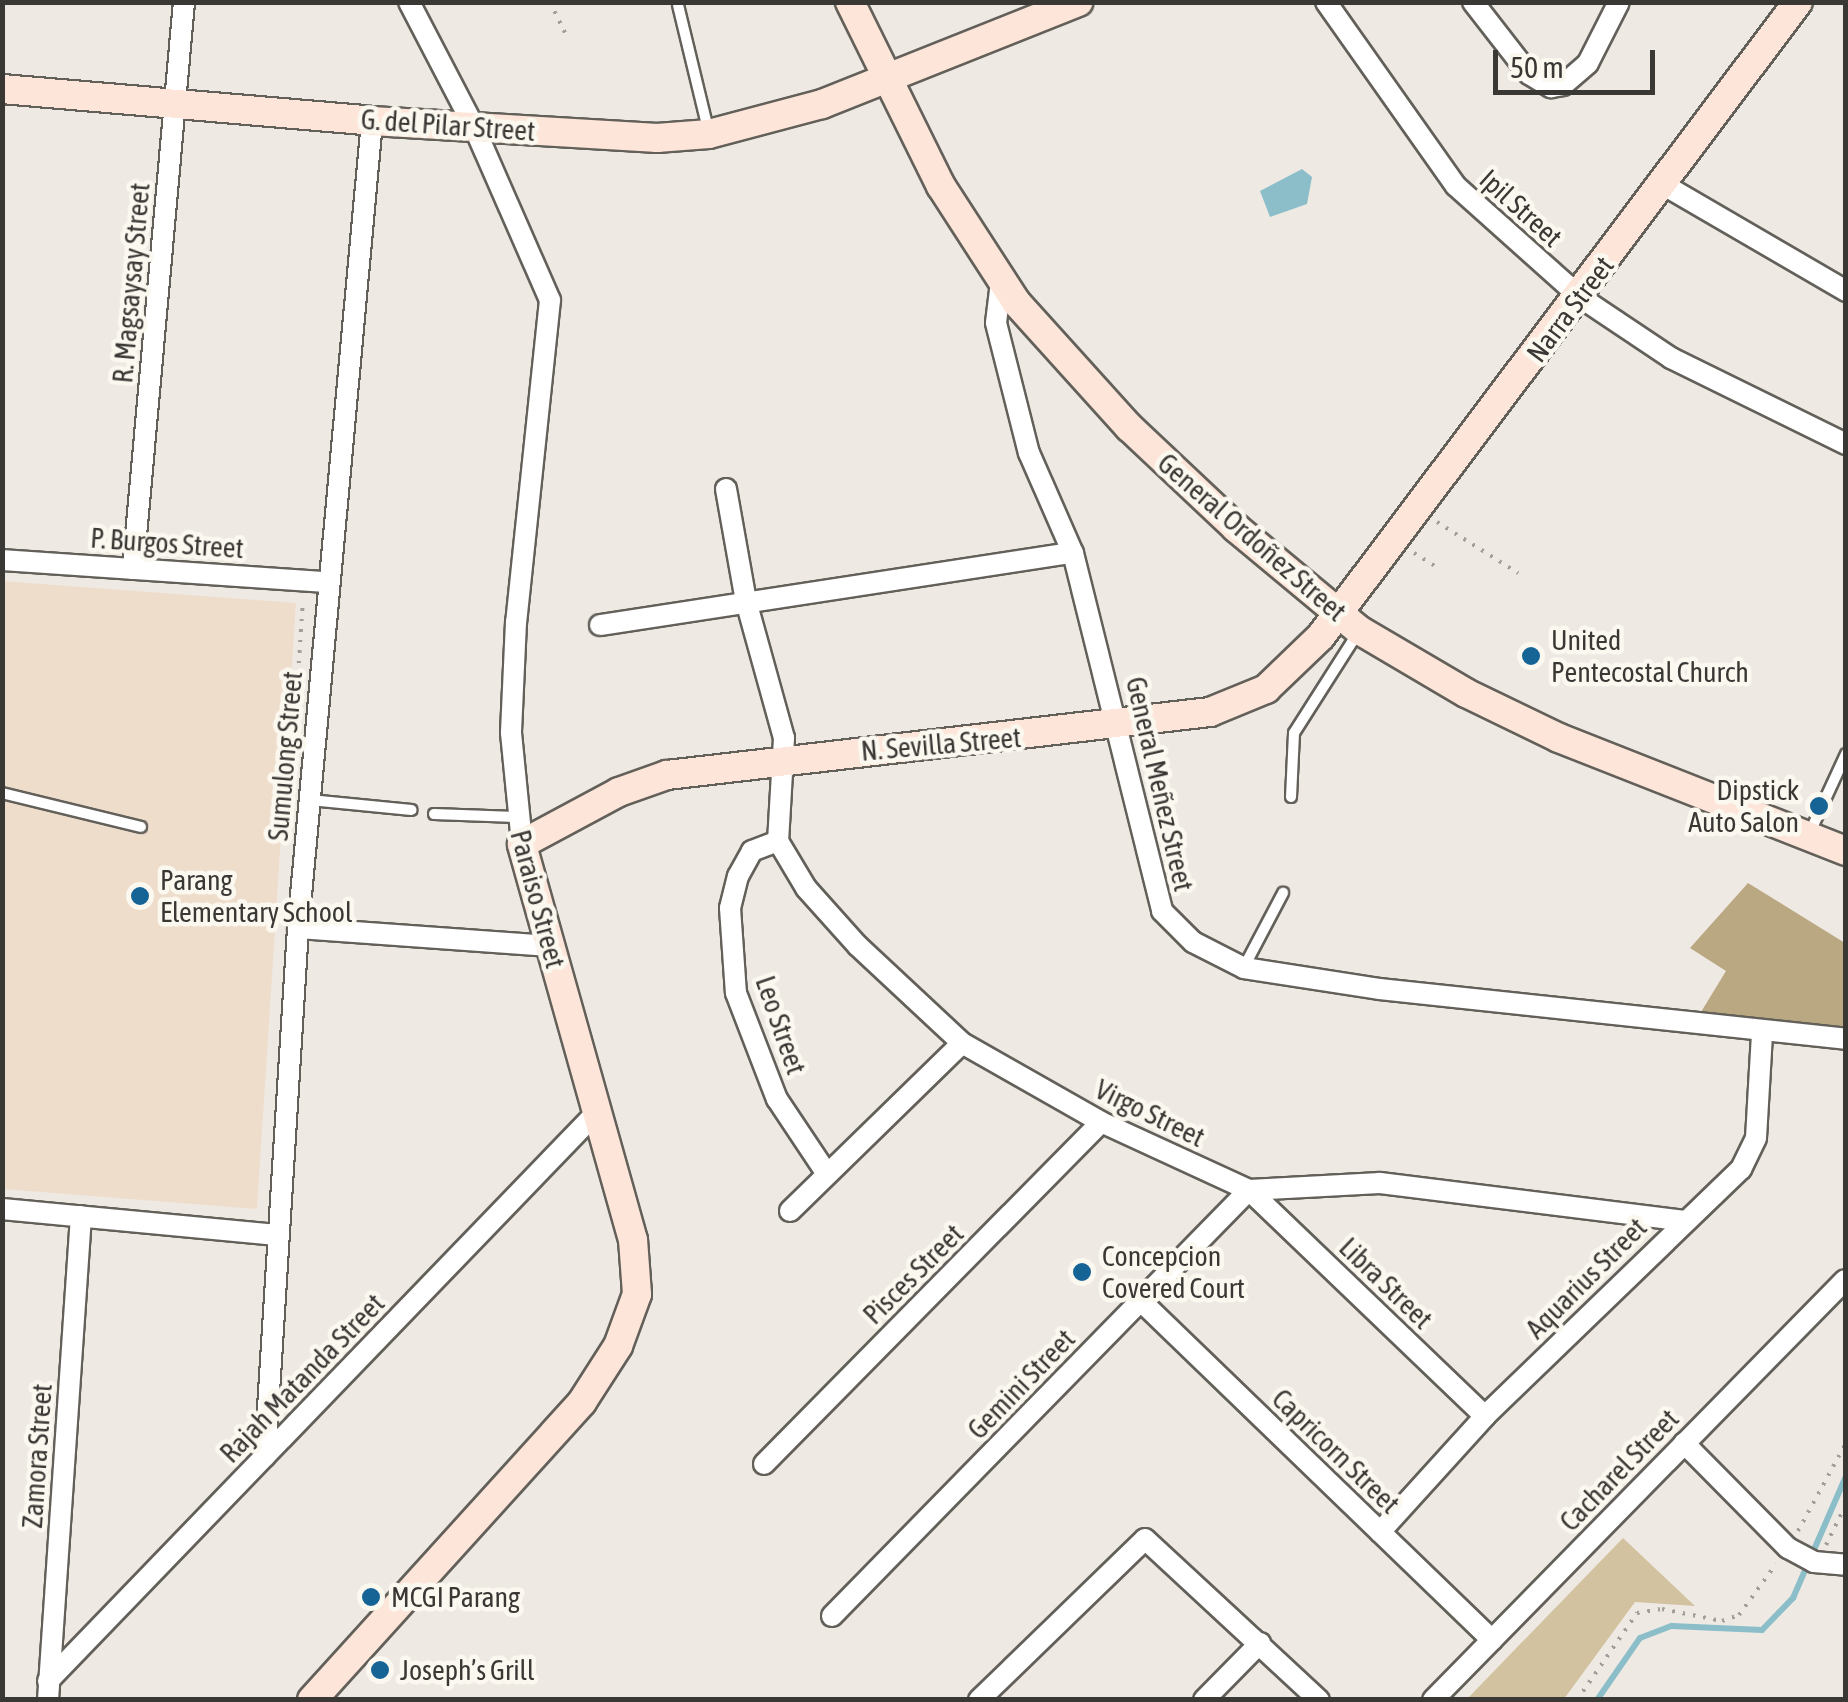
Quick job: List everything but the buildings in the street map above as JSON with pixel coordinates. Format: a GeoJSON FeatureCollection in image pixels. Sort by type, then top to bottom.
{"type":"FeatureCollection","features":[{"type":"Feature","properties":{"kind":"street","name":"R. Magsaysay Street"},"geometry":{"type":"LineString","coordinates":[[133,569],[184,2]]}},
{"type":"Feature","properties":{"kind":"street","name":"Paraiso Street"},"geometry":{"type":"LineString","coordinates":[[312,1700],[550,1438],[618,1346],[637,1294],[637,1262],[519,830],[516,622],[550,300],[474,127],[409,2]]}},
{"type":"Feature","properties":{"kind":"street","name":"General Ordoñez Street"},"geometry":{"type":"LineString","coordinates":[[850,2],[886,81],[1001,282],[1162,460],[1349,621],[1524,722],[1810,833],[1846,851]]}},
{"type":"Feature","properties":{"kind":"street","name":"G. del Pilar Street"},"geometry":{"type":"LineString","coordinates":[[2,89],[372,121],[657,138],[709,134],[886,81],[1078,2]]}},
{"type":"Feature","properties":{"kind":"street","name":"Ipil Street"},"geometry":{"type":"LineString","coordinates":[[1326,2],[1456,186],[1580,297],[1671,358],[1846,444]]}},
{"type":"Feature","properties":{"kind":"street"},"geometry":{"type":"LineString","coordinates":[[1474,2],[1529,74],[1551,87],[1564,85],[1588,62],[1619,2]]}},
{"type":"Feature","properties":{"kind":"street","name":"Narra Street"},"geometry":{"type":"LineString","coordinates":[[1349,621],[1580,297],[1798,2]]}},
{"type":"Feature","properties":{"kind":"street","name":"Sumulong Street"},"geometry":{"type":"LineString","coordinates":[[265,1456],[298,928],[372,121]]}},
{"type":"Feature","properties":{"kind":"street"},"geometry":{"type":"LineString","coordinates":[[1664,185],[1846,291]]}},
{"type":"Feature","properties":{"kind":"street","name":"General Meñez Street"},"geometry":{"type":"LineString","coordinates":[[1001,282],[996,322],[1004,385],[1029,453],[1074,552],[1102,651],[1114,724],[1162,911],[1193,942],[1244,968],[1762,1034],[1846,1039]]}},
{"type":"Feature","properties":{"kind":"street"},"geometry":{"type":"LineString","coordinates":[[726,489],[746,601],[777,696],[783,757],[778,841]]}},
{"type":"Feature","properties":{"kind":"street"},"geometry":{"type":"LineString","coordinates":[[600,625],[1074,552]]}},
{"type":"Feature","properties":{"kind":"street","name":"P. Burgos Street"},"geometry":{"type":"LineString","coordinates":[[2,560],[327,582]]}},
{"type":"Feature","properties":{"kind":"street","name":"N. Sevilla Street"},"geometry":{"type":"LineString","coordinates":[[519,830],[642,783],[783,757],[1210,712],[1248,699],[1349,621]]}},
{"type":"Feature","properties":{"kind":"street","name":"Virgo Street"},"geometry":{"type":"LineString","coordinates":[[778,841],[806,888],[845,932],[962,1042],[1101,1122],[1250,1190],[1380,1183],[1683,1221]]}},
{"type":"Feature","properties":{"kind":"street","name":"Leo Street"},"geometry":{"type":"LineString","coordinates":[[778,841],[752,852],[738,876],[730,908],[736,993],[777,1099],[827,1174]]}},
{"type":"Feature","properties":{"kind":"street"},"geometry":{"type":"LineString","coordinates":[[298,928],[550,946]]}},
{"type":"Feature","properties":{"kind":"street","name":"Aquarius Street"},"geometry":{"type":"LineString","coordinates":[[1380,1532],[1485,1416],[1751,1155],[1762,1034]]}},
{"type":"Feature","properties":{"kind":"street"},"geometry":{"type":"LineString","coordinates":[[790,1211],[962,1042]]}},
{"type":"Feature","properties":{"kind":"street","name":"Rajah Matanda Street"},"geometry":{"type":"LineString","coordinates":[[48,1690],[265,1456],[596,1114]]}},
{"type":"Feature","properties":{"kind":"street","name":"Pisces Street"},"geometry":{"type":"LineString","coordinates":[[764,1464],[1101,1122]]}},
{"type":"Feature","properties":{"kind":"street","name":"Gemini Street"},"geometry":{"type":"LineString","coordinates":[[832,1616],[1250,1190]]}},
{"type":"Feature","properties":{"kind":"street","name":"Libra Street"},"geometry":{"type":"LineString","coordinates":[[1250,1190],[1485,1416]]}},
{"type":"Feature","properties":{"kind":"street"},"geometry":{"type":"LineString","coordinates":[[2,1208],[278,1235]]}},
{"type":"Feature","properties":{"kind":"street","name":"Zamora Street"},"geometry":{"type":"LineString","coordinates":[[48,1690],[82,1216]]}},
{"type":"Feature","properties":{"kind":"street","name":"Cacharel Street"},"geometry":{"type":"LineString","coordinates":[[1433,1700],[1845,1280]]}},
{"type":"Feature","properties":{"kind":"street","name":"Capricorn Street"},"geometry":{"type":"LineString","coordinates":[[1141,1301],[1492,1640]]}},
{"type":"Feature","properties":{"kind":"street"},"geometry":{"type":"LineString","coordinates":[[1684,1443],[1791,1550],[1816,1562],[1846,1565]]}},
{"type":"Feature","properties":{"kind":"street"},"geometry":{"type":"LineString","coordinates":[[979,1700],[1145,1539],[1319,1700]]}},
{"type":"Feature","properties":{"kind":"street"},"geometry":{"type":"LineString","coordinates":[[1204,1700],[1260,1642]]}},
{"type":"Feature","properties":{"kind":"lane"},"geometry":{"type":"LineString","coordinates":[[678,5],[702,84],[709,134]]}},
{"type":"Feature","properties":{"kind":"lane"},"geometry":{"type":"LineString","coordinates":[[1291,797],[1294,733],[1349,621]]}},
{"type":"Feature","properties":{"kind":"lane"},"geometry":{"type":"LineString","coordinates":[[1810,833],[1846,754]]}},
{"type":"Feature","properties":{"kind":"lane"},"geometry":{"type":"LineString","coordinates":[[2,792],[142,827]]}},
{"type":"Feature","properties":{"kind":"lane"},"geometry":{"type":"LineString","coordinates":[[310,800],[412,810]]}},
{"type":"Feature","properties":{"kind":"lane"},"geometry":{"type":"LineString","coordinates":[[434,814],[519,830]]}},
{"type":"Feature","properties":{"kind":"lane"},"geometry":{"type":"LineString","coordinates":[[1244,968],[1283,893]]}},
{"type":"Feature","properties":{"kind":"path"},"geometry":{"type":"LineString","coordinates":[[550,2],[566,35]]}},
{"type":"Feature","properties":{"kind":"path"},"geometry":{"type":"LineString","coordinates":[[1430,517],[1518,573]]}},
{"type":"Feature","properties":{"kind":"path"},"geometry":{"type":"LineString","coordinates":[[1404,547],[1440,570]]}},
{"type":"Feature","properties":{"kind":"path"},"geometry":{"type":"LineString","coordinates":[[1578,1700],[1637,1613],[1662,1608],[1722,1621],[1739,1615],[1791,1550],[1846,1443]]}},
{"type":"Feature","properties":{"kind":"path"},"geometry":{"type":"LineString","coordinates":[[1816,1562],[1846,1504]]}},
{"type":"Feature","properties":{"kind":"shaded area","name":"Parang Elementary School"},"geometry":{"type":"Polygon","coordinates":[[[2,581],[296,603],[257,1209],[3,1189],[2,581]]]}},
{"type":"Feature","properties":{"kind":"shaded area"},"geometry":{"type":"Polygon","coordinates":[[[1748,883],[1845,943],[1845,1028],[1701,1012],[1726,971],[1690,948],[1748,883]]]}},
{"type":"Feature","properties":{"kind":"shaded area"},"geometry":{"type":"Polygon","coordinates":[[[1623,1538],[1695,1606],[1635,1602],[1564,1699],[1467,1699],[1623,1538]]]}},
{"type":"Feature","properties":{"kind":"water"},"geometry":{"type":"Polygon","coordinates":[[[1302,169],[1312,177],[1307,204],[1270,217],[1260,191],[1302,169]]]}},
{"type":"Feature","properties":{"kind":"waterway"},"geometry":{"type":"LineString","coordinates":[[1597,1700],[1640,1638],[1672,1626],[1762,1630],[1793,1598],[1846,1476]]}},
{"type":"Feature","properties":{"kind":"place","name":"United Pentecostal Church"},"geometry":{"type":"Point","coordinates":[1531,656]}},
{"type":"Feature","properties":{"kind":"place","name":"Dipstick Auto Salon"},"geometry":{"type":"Point","coordinates":[1819,806]}},
{"type":"Feature","properties":{"kind":"place","name":"Parang Elementary School"},"geometry":{"type":"Point","coordinates":[140,896]}},
{"type":"Feature","properties":{"kind":"place","name":"Concepcion Covered Court"},"geometry":{"type":"Point","coordinates":[1082,1272]}},
{"type":"Feature","properties":{"kind":"place","name":"MCGI Parang"},"geometry":{"type":"Point","coordinates":[371,1597]}},
{"type":"Feature","properties":{"kind":"place","name":"Joseph’s Grill"},"geometry":{"type":"Point","coordinates":[380,1670]}}]}
